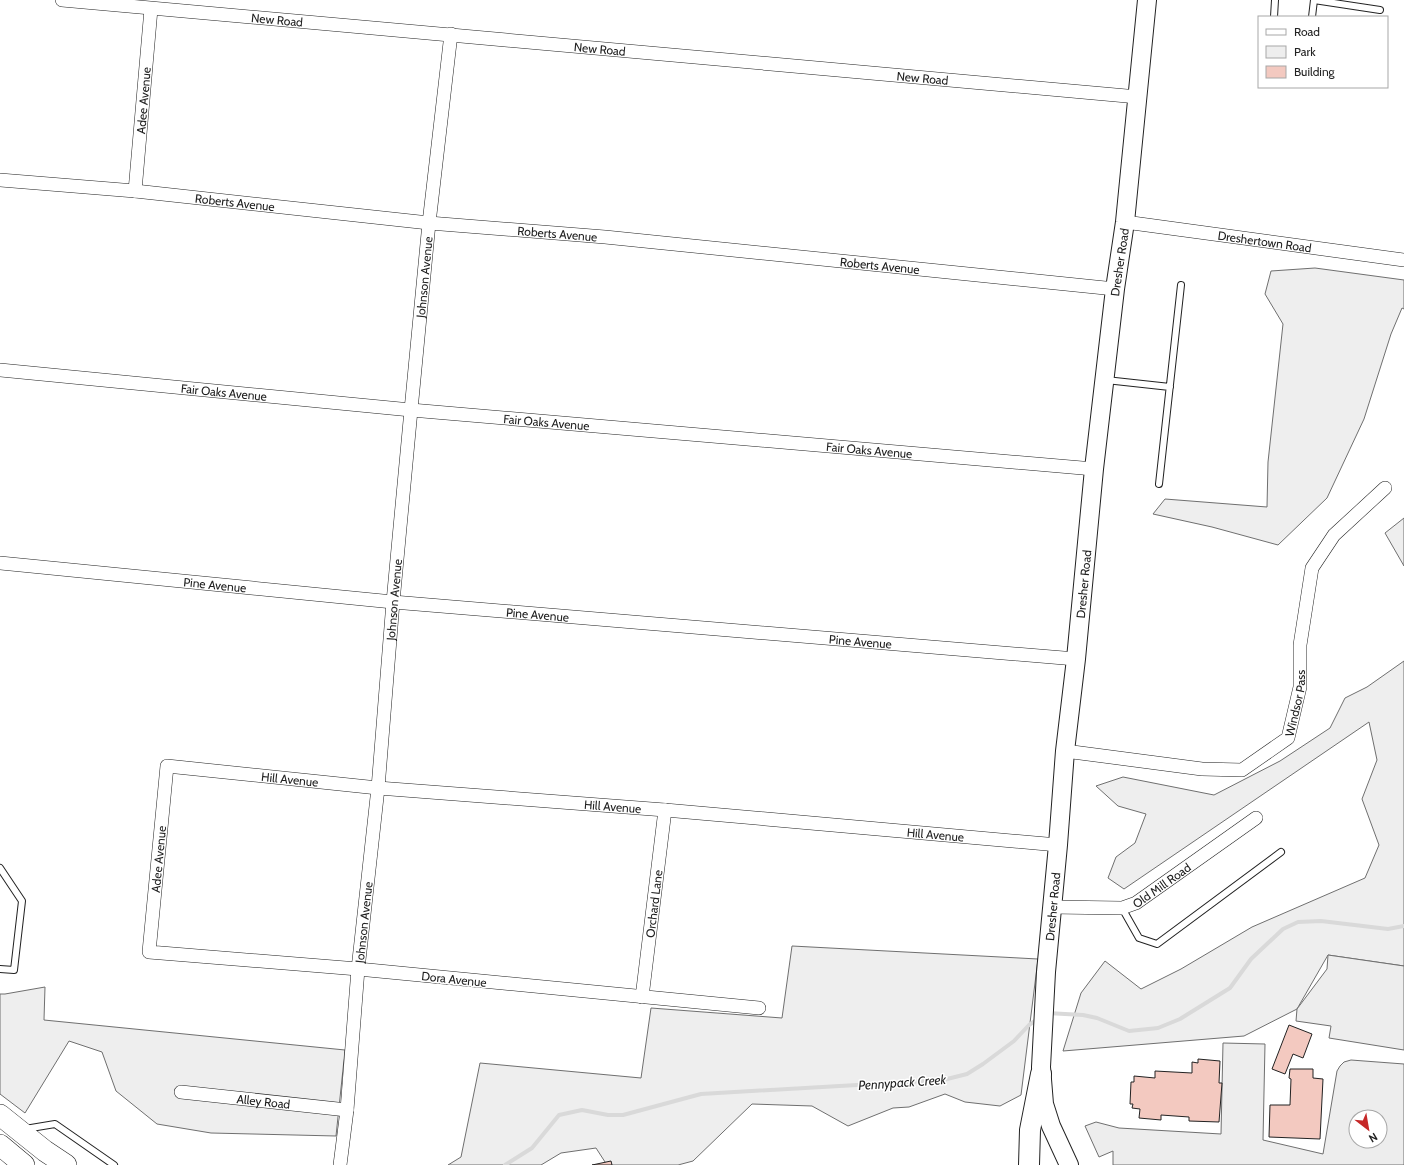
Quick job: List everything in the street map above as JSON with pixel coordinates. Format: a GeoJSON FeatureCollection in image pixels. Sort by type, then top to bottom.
{"type":"FeatureCollection","features":[{"type":"Feature","properties":{"kind":"highway"},"geometry":{"type":"LineString","coordinates":[[0,1115],[17,1130],[66,1165]]}},
{"type":"Feature","properties":{"kind":"highway"},"geometry":{"type":"LineString","coordinates":[[0,1145],[24,1165]]}},
{"type":"Feature","properties":{"kind":"main road","name":"Dresher Road"},"geometry":{"type":"LineString","coordinates":[[1069,1165],[1051,1126],[1044,1104],[1041,1066],[1046,972],[1065,751],[1076,659],[1094,469],[1114,289],[1124,222],[1147,0]]}},
{"type":"Feature","properties":{"kind":"main road"},"geometry":{"type":"LineString","coordinates":[[1029,1165],[1030,1130],[1041,1066]]}},
{"type":"Feature","properties":{"kind":"street","name":"New Road"},"geometry":{"type":"LineString","coordinates":[[62,0],[151,9],[451,34],[1138,98]]}},
{"type":"Feature","properties":{"kind":"street","name":"Adee Avenue"},"geometry":{"type":"LineString","coordinates":[[135,191],[151,9]]}},
{"type":"Feature","properties":{"kind":"street","name":"Johnson Avenue"},"geometry":{"type":"LineString","coordinates":[[340,1165],[358,969],[378,788],[393,602],[429,223],[451,34]]}},
{"type":"Feature","properties":{"kind":"street","name":"Roberts Avenue"},"geometry":{"type":"LineString","coordinates":[[0,180],[135,191],[429,223],[605,237],[1114,289]]}},
{"type":"Feature","properties":{"kind":"street","name":"Dreshertown Road"},"geometry":{"type":"LineString","coordinates":[[1124,222],[1404,260]]}},
{"type":"Feature","properties":{"kind":"street","name":"Fair Oaks Avenue"},"geometry":{"type":"LineString","coordinates":[[0,370],[411,410],[1094,469]]}},
{"type":"Feature","properties":{"kind":"street","name":"Windsor Pass"},"geometry":{"type":"LineString","coordinates":[[1065,751],[1202,769],[1242,770],[1288,738],[1300,687],[1300,645],[1312,568],[1334,535],[1385,488]]}},
{"type":"Feature","properties":{"kind":"street","name":"Pine Avenue"},"geometry":{"type":"LineString","coordinates":[[0,563],[393,602],[1076,659]]}},
{"type":"Feature","properties":{"kind":"street","name":"Adee Avenue"},"geometry":{"type":"LineString","coordinates":[[149,952],[166,766]]}},
{"type":"Feature","properties":{"kind":"street","name":"Hill Avenue"},"geometry":{"type":"LineString","coordinates":[[166,766],[378,788],[665,810],[1058,845]]}},
{"type":"Feature","properties":{"kind":"street","name":"Orchard Lane"},"geometry":{"type":"LineString","coordinates":[[642,997],[665,810]]}},
{"type":"Feature","properties":{"kind":"street","name":"Old Mill Road"},"geometry":{"type":"LineString","coordinates":[[1052,907],[1122,908],[1136,903],[1256,818]]}},
{"type":"Feature","properties":{"kind":"street","name":"Dora Avenue"},"geometry":{"type":"LineString","coordinates":[[149,952],[358,969],[759,1008]]}},
{"type":"Feature","properties":{"kind":"street","name":"Alley Road"},"geometry":{"type":"LineString","coordinates":[[181,1092],[346,1110]]}},
{"type":"Feature","properties":{"kind":"lane"},"geometry":{"type":"LineString","coordinates":[[1274,16],[1275,0]]}},
{"type":"Feature","properties":{"kind":"lane"},"geometry":{"type":"LineString","coordinates":[[1312,16],[1314,0],[1380,10]]}},
{"type":"Feature","properties":{"kind":"lane"},"geometry":{"type":"LineString","coordinates":[[1159,484],[1181,285]]}},
{"type":"Feature","properties":{"kind":"lane"},"geometry":{"type":"LineString","coordinates":[[1104,380],[1170,387]]}},
{"type":"Feature","properties":{"kind":"lane"},"geometry":{"type":"LineString","coordinates":[[1122,908],[1139,938],[1157,944],[1281,852]]}},
{"type":"Feature","properties":{"kind":"lane"},"geometry":{"type":"LineString","coordinates":[[0,868],[22,901],[14,970],[0,969]]}},
{"type":"Feature","properties":{"kind":"lane"},"geometry":{"type":"LineString","coordinates":[[17,1130],[55,1124],[114,1165]]}},
{"type":"Feature","properties":{"kind":"green space"},"geometry":{"type":"Polygon","coordinates":[[[1315,268],[1404,280],[1404,309],[1402,308],[1391,334],[1364,419],[1327,498],[1278,545],[1212,527],[1153,514],[1165,499],[1267,507],[1268,462],[1283,324],[1265,294],[1271,271],[1315,268]]]}},
{"type":"Feature","properties":{"kind":"green space"},"geometry":{"type":"Polygon","coordinates":[[[1404,518],[1404,566],[1385,533],[1404,518]]]}},
{"type":"Feature","properties":{"kind":"green space"},"geometry":{"type":"Polygon","coordinates":[[[1404,661],[1404,966],[1328,955],[1297,1009],[1244,1036],[1063,1051],[1081,993],[1105,961],[1141,989],[1181,969],[1252,927],[1365,878],[1379,845],[1362,799],[1377,760],[1369,722],[1124,889],[1108,878],[1116,857],[1135,843],[1146,814],[1118,806],[1096,786],[1123,777],[1214,795],[1280,761],[1330,728],[1345,698],[1367,687],[1404,661]]]}},
{"type":"Feature","properties":{"kind":"green space"},"geometry":{"type":"Polygon","coordinates":[[[792,946],[1038,959],[1021,1095],[1000,1106],[965,1102],[945,1094],[909,1107],[893,1108],[848,1126],[812,1106],[752,1104],[693,1161],[678,1165],[607,1165],[596,1148],[561,1153],[541,1165],[448,1165],[461,1157],[480,1063],[641,1078],[651,1008],[782,1018],[792,946]]]}},
{"type":"Feature","properties":{"kind":"green space"},"geometry":{"type":"Polygon","coordinates":[[[45,987],[44,1020],[345,1050],[336,1136],[211,1133],[157,1124],[116,1091],[102,1052],[69,1041],[25,1113],[0,1094],[0,994],[45,987]]]}},
{"type":"Feature","properties":{"kind":"shaded area"},"geometry":{"type":"Polygon","coordinates":[[[1328,955],[1404,966],[1404,1050],[1329,1038],[1331,1026],[1296,1021],[1297,1009],[1327,969],[1328,955]]]}},
{"type":"Feature","properties":{"kind":"shaded area"},"geometry":{"type":"Polygon","coordinates":[[[1223,1043],[1265,1044],[1263,1140],[1323,1154],[1337,1071],[1340,1066],[1344,1062],[1351,1060],[1404,1064],[1404,1165],[1113,1165],[1113,1151],[1099,1157],[1085,1126],[1096,1122],[1119,1128],[1221,1134],[1223,1043]]]}},
{"type":"Feature","properties":{"kind":"building"},"geometry":{"type":"Polygon","coordinates":[[[1289,1025],[1312,1034],[1303,1058],[1293,1054],[1285,1074],[1272,1069],[1289,1025]]]}},
{"type":"Feature","properties":{"kind":"building"},"geometry":{"type":"Polygon","coordinates":[[[1198,1059],[1220,1061],[1219,1083],[1222,1083],[1219,1122],[1189,1121],[1189,1117],[1161,1115],[1161,1120],[1139,1118],[1140,1109],[1132,1108],[1133,1104],[1130,1104],[1131,1082],[1134,1082],[1134,1076],[1155,1078],[1155,1071],[1192,1073],[1192,1062],[1198,1063],[1198,1059]]]}},
{"type":"Feature","properties":{"kind":"building"},"geometry":{"type":"Polygon","coordinates":[[[1290,1069],[1313,1069],[1313,1078],[1323,1079],[1320,1139],[1269,1137],[1270,1105],[1290,1105],[1290,1069]]]}},
{"type":"Feature","properties":{"kind":"building"},"geometry":{"type":"Polygon","coordinates":[[[611,1161],[612,1165],[592,1165],[611,1161]]]}},
{"type":"Feature","properties":{"kind":"waterway","name":"Pennypack Creek"},"geometry":{"type":"LineString","coordinates":[[1047,1013],[1083,1015],[1097,1018],[1129,1031],[1158,1028],[1180,1019],[1230,988],[1251,959],[1283,929],[1298,922],[1321,921],[1388,929],[1404,926]]}},
{"type":"Feature","properties":{"kind":"waterway","name":"Pennypack Creek"},"geometry":{"type":"LineString","coordinates":[[505,1165],[532,1148],[559,1115],[582,1110],[608,1115],[623,1115],[701,1094],[943,1080],[967,1074],[1014,1041],[1029,1025],[1038,1019]]}}]}
